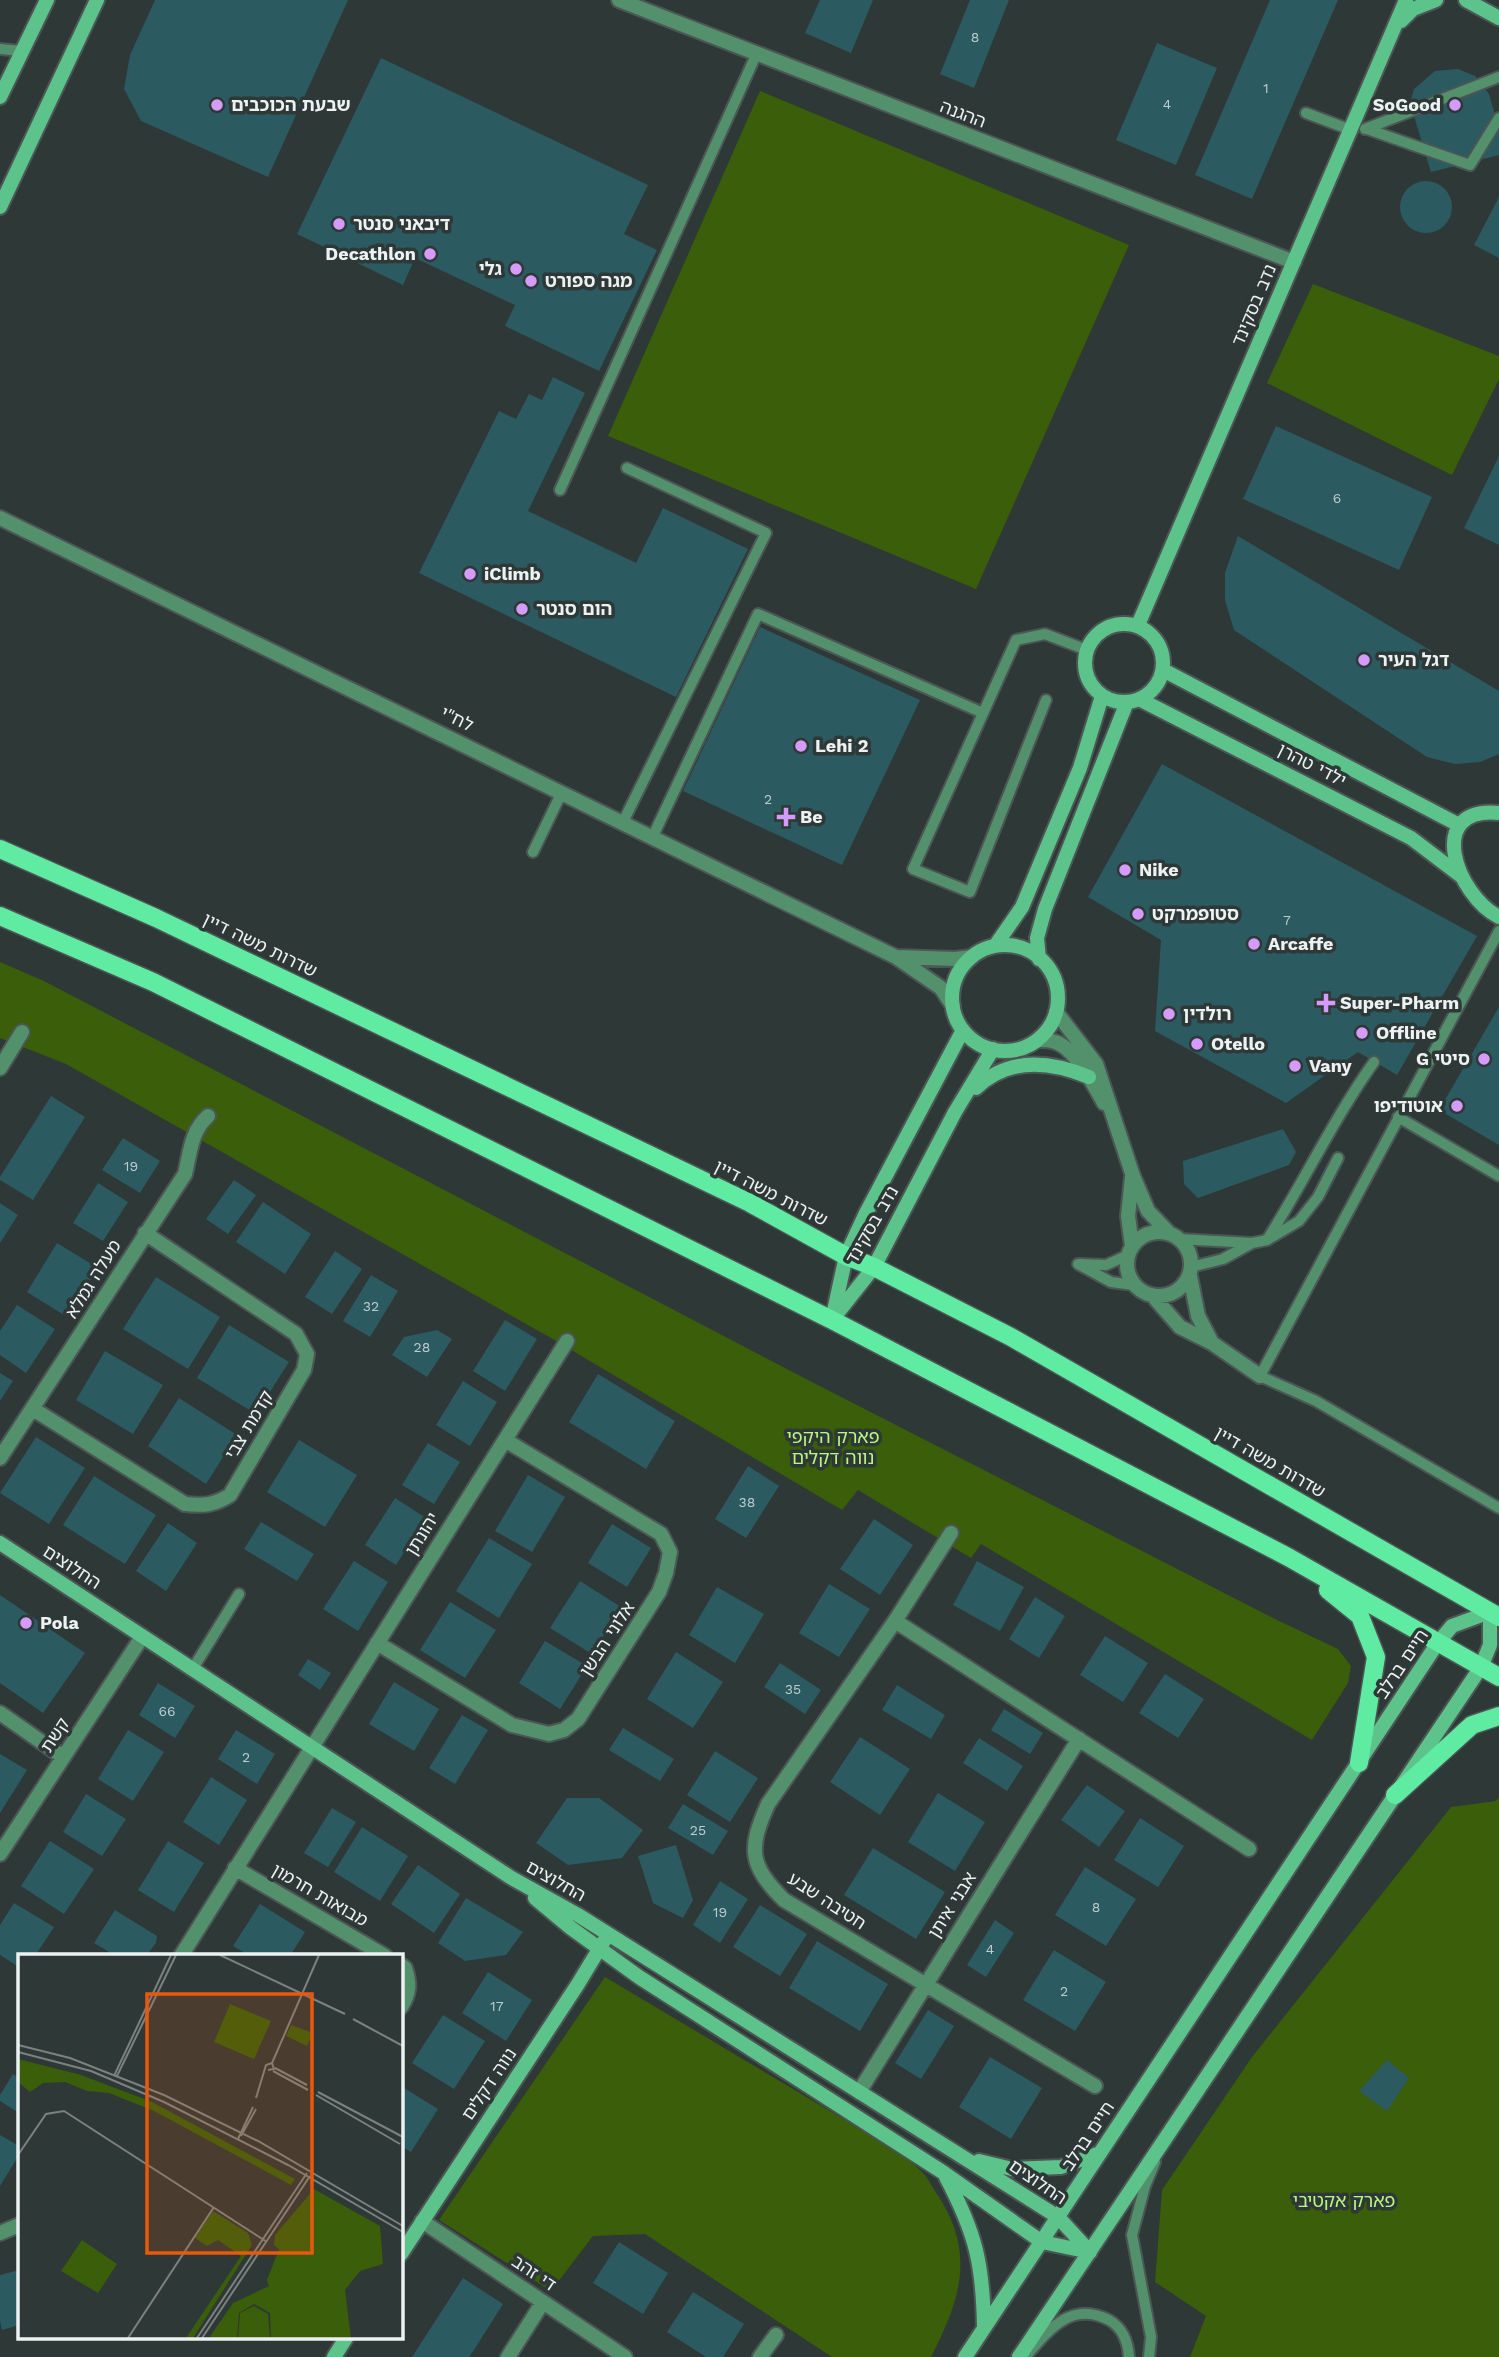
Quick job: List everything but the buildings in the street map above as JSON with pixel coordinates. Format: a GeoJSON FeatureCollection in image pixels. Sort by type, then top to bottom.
{"type":"FeatureCollection","features":[{"type":"Feature","properties":{"kind":"main road","name":"שדרות משה דיין"},"geometry":{"type":"LineString","coordinates":[[0,849],[156,918],[750,1203],[846,1256],[874,1267],[1011,1337],[1494,1615]]}},
{"type":"Feature","properties":{"kind":"main road"},"geometry":{"type":"LineString","coordinates":[[0,916],[153,982],[832,1320],[1287,1557],[1499,1677]]}},
{"type":"Feature","properties":{"kind":"main road"},"geometry":{"type":"LineString","coordinates":[[1287,1557],[1360,1616],[1373,1646],[1376,1657],[1359,1763]]}},
{"type":"Feature","properties":{"kind":"main road"},"geometry":{"type":"LineString","coordinates":[[1395,1795],[1472,1725],[1499,1716]]}},
{"type":"Feature","properties":{"kind":"street"},"geometry":{"type":"LineString","coordinates":[[0,97],[47,0]]}},
{"type":"Feature","properties":{"kind":"street"},"geometry":{"type":"LineString","coordinates":[[0,207],[97,0]]}},
{"type":"Feature","properties":{"kind":"street","name":"ההגנה"},"geometry":{"type":"LineString","coordinates":[[619,0],[1294,262]]}},
{"type":"Feature","properties":{"kind":"street","name":"נדב בסקינד"},"geometry":{"type":"LineString","coordinates":[[1138,625],[1294,262],[1357,127],[1406,0]]}},
{"type":"Feature","properties":{"kind":"street"},"geometry":{"type":"LineString","coordinates":[[1395,27],[1413,9],[1436,0]]}},
{"type":"Feature","properties":{"kind":"street"},"geometry":{"type":"LineString","coordinates":[[1466,0],[1499,18]]}},
{"type":"Feature","properties":{"kind":"street","name":"לח\"י"},"geometry":{"type":"LineString","coordinates":[[0,518],[896,957],[941,988],[953,1006]]}},
{"type":"Feature","properties":{"kind":"street"},"geometry":{"type":"LineString","coordinates":[[1114,625],[1138,625],[1150,634],[1158,645],[1163,670],[1158,682],[1148,694],[1133,700],[1114,701],[1102,696],[1087,676],[1084,663],[1087,650],[1102,630],[1114,625]]}},
{"type":"Feature","properties":{"kind":"street","name":"ילדי טהרן"},"geometry":{"type":"LineString","coordinates":[[1163,670],[1459,825]]}},
{"type":"Feature","properties":{"kind":"street"},"geometry":{"type":"LineString","coordinates":[[995,946],[1022,907],[1085,756],[1102,696]]}},
{"type":"Feature","properties":{"kind":"street"},"geometry":{"type":"LineString","coordinates":[[1039,959],[1037,938],[1045,909],[1133,700]]}},
{"type":"Feature","properties":{"kind":"street","name":"ילדי טהרן"},"geometry":{"type":"LineString","coordinates":[[1133,700],[1410,838],[1461,876]]}},
{"type":"Feature","properties":{"kind":"street"},"geometry":{"type":"LineString","coordinates":[[1499,813],[1473,814],[1459,825],[1452,845],[1461,876],[1476,900],[1499,917]]}},
{"type":"Feature","properties":{"kind":"street"},"geometry":{"type":"LineString","coordinates":[[995,946],[1013,946],[1030,952],[1054,978],[1058,995],[1056,1012],[1049,1027],[1038,1040],[1023,1048],[1007,1051],[975,1042],[963,1030],[955,1015],[952,997],[955,979],[964,964],[978,952],[995,946]]}},
{"type":"Feature","properties":{"kind":"street","name":"לח\"י"},"geometry":{"type":"LineString","coordinates":[[896,957],[972,957]]}},
{"type":"Feature","properties":{"kind":"street"},"geometry":{"type":"LineString","coordinates":[[1056,1012],[1096,1064],[1132,1176],[1148,1211],[1186,1247],[1198,1316],[1212,1343]]}},
{"type":"Feature","properties":{"kind":"street","name":"נדב בסקינד"},"geometry":{"type":"LineString","coordinates":[[832,1320],[846,1256],[963,1030]]}},
{"type":"Feature","properties":{"kind":"street"},"geometry":{"type":"LineString","coordinates":[[0,1068],[22,1032]]}},
{"type":"Feature","properties":{"kind":"street"},"geometry":{"type":"LineString","coordinates":[[1038,1040],[1056,1042],[1068,1050],[1113,1119]]}},
{"type":"Feature","properties":{"kind":"street","name":"נדב בסקינד"},"geometry":{"type":"LineString","coordinates":[[832,1320],[874,1267],[960,1104],[993,1049]]}},
{"type":"Feature","properties":{"kind":"street"},"geometry":{"type":"LineString","coordinates":[[960,1104],[990,1075],[1024,1065],[1049,1064],[1088,1077]]}},
{"type":"Feature","properties":{"kind":"street","name":"מעלה גמלא"},"geometry":{"type":"LineString","coordinates":[[0,1458],[186,1174],[194,1135],[203,1121]]}},
{"type":"Feature","properties":{"kind":"street"},"geometry":{"type":"LineString","coordinates":[[1132,1176],[1128,1216],[1129,1276],[1134,1285],[1152,1295],[1180,1327],[1212,1343],[1260,1376]]}},
{"type":"Feature","properties":{"kind":"street","name":"קדמת צבי"},"geometry":{"type":"LineString","coordinates":[[33,1409],[186,1504],[216,1504],[230,1495],[304,1370],[307,1354],[296,1334],[145,1233]]}},
{"type":"Feature","properties":{"kind":"street"},"geometry":{"type":"LineString","coordinates":[[1130,1250],[1149,1233],[1174,1236]]}},
{"type":"Feature","properties":{"kind":"street"},"geometry":{"type":"LineString","coordinates":[[1152,1295],[1163,1296],[1173,1292],[1190,1271]]}},
{"type":"Feature","properties":{"kind":"street","name":"יהונתן"},"geometry":{"type":"LineString","coordinates":[[311,1748],[565,1344]]}},
{"type":"Feature","properties":{"kind":"street","name":"אלוני הבשן"},"geometry":{"type":"LineString","coordinates":[[377,1643],[512,1725],[549,1734],[564,1730],[578,1719],[659,1592],[670,1552],[661,1534],[505,1440]]}},
{"type":"Feature","properties":{"kind":"street","name":"חטיבה שבע"},"geometry":{"type":"LineString","coordinates":[[947,1538],[895,1621],[768,1804],[754,1845],[757,1864],[764,1880],[784,1899],[1095,2086]]}},
{"type":"Feature","properties":{"kind":"street","name":"החלוצים"},"geometry":{"type":"LineString","coordinates":[[0,1543],[510,1877],[579,1915],[1058,2217],[1090,2252]]}},
{"type":"Feature","properties":{"kind":"street"},"geometry":{"type":"LineString","coordinates":[[1019,2357],[1480,1667],[1489,1645],[1494,1615]]}},
{"type":"Feature","properties":{"kind":"street","name":"חיים ברלב"},"geometry":{"type":"LineString","coordinates":[[965,2357],[1437,1644],[1452,1626],[1494,1615]]}},
{"type":"Feature","properties":{"kind":"street"},"geometry":{"type":"LineString","coordinates":[[895,1621],[1249,1849]]}},
{"type":"Feature","properties":{"kind":"street","name":"קשת"},"geometry":{"type":"LineString","coordinates":[[0,1854],[142,1637]]}},
{"type":"Feature","properties":{"kind":"street"},"geometry":{"type":"LineString","coordinates":[[0,1713],[64,1757]]}},
{"type":"Feature","properties":{"kind":"street","name":"אבני איתן"},"geometry":{"type":"LineString","coordinates":[[859,2092],[1079,1739]]}},
{"type":"Feature","properties":{"kind":"street"},"geometry":{"type":"LineString","coordinates":[[182,1954],[311,1748]]}},
{"type":"Feature","properties":{"kind":"street","name":"מבואות חרמון"},"geometry":{"type":"LineString","coordinates":[[235,1868],[382,1954]]}},
{"type":"Feature","properties":{"kind":"street","name":"החלוצים"},"geometry":{"type":"LineString","coordinates":[[510,1877],[599,1949],[639,1977],[944,2173],[1042,2242],[1090,2252]]}},
{"type":"Feature","properties":{"kind":"street","name":"נווה דקלים"},"geometry":{"type":"LineString","coordinates":[[402,2251],[608,1935]]}},
{"type":"Feature","properties":{"kind":"street"},"geometry":{"type":"LineString","coordinates":[[402,1966],[409,1982],[408,1996],[402,2005]]}},
{"type":"Feature","properties":{"kind":"street"},"geometry":{"type":"LineString","coordinates":[[967,2158],[1012,2169],[1061,2167],[1100,2153]]}},
{"type":"Feature","properties":{"kind":"street"},"geometry":{"type":"LineString","coordinates":[[944,2173],[965,2212],[978,2252],[984,2283],[984,2329]]}},
{"type":"Feature","properties":{"kind":"street","name":"די זהב"},"geometry":{"type":"LineString","coordinates":[[422,2221],[625,2357]]}},
{"type":"Feature","properties":{"kind":"street"},"geometry":{"type":"LineString","coordinates":[[0,2233],[18,2226]]}},
{"type":"Feature","properties":{"kind":"street"},"geometry":{"type":"LineString","coordinates":[[508,2357],[543,2302]]}},
{"type":"Feature","properties":{"kind":"street"},"geometry":{"type":"LineString","coordinates":[[760,2357],[776,2335]]}},
{"type":"Feature","properties":{"kind":"street"},"geometry":{"type":"LineString","coordinates":[[334,2357],[345,2340]]}},
{"type":"Feature","properties":{"kind":"lane"},"geometry":{"type":"LineString","coordinates":[[0,49],[23,51]]}},
{"type":"Feature","properties":{"kind":"lane"},"geometry":{"type":"LineString","coordinates":[[560,490],[756,55]]}},
{"type":"Feature","properties":{"kind":"lane"},"geometry":{"type":"LineString","coordinates":[[1357,127],[1499,77]]}},
{"type":"Feature","properties":{"kind":"lane"},"geometry":{"type":"LineString","coordinates":[[1306,114],[1357,127],[1470,165],[1499,118]]}},
{"type":"Feature","properties":{"kind":"lane"},"geometry":{"type":"LineString","coordinates":[[623,822],[766,533],[627,468]]}},
{"type":"Feature","properties":{"kind":"lane"},"geometry":{"type":"LineString","coordinates":[[653,836],[758,614],[983,713]]}},
{"type":"Feature","properties":{"kind":"lane"},"geometry":{"type":"LineString","coordinates":[[1046,700],[970,892],[913,869],[1016,640],[1045,634],[1087,650]]}},
{"type":"Feature","properties":{"kind":"lane"},"geometry":{"type":"LineString","coordinates":[[533,852],[562,792]]}},
{"type":"Feature","properties":{"kind":"lane"},"geometry":{"type":"LineString","coordinates":[[1499,931],[1260,1376],[1316,1401],[1499,1508]]}},
{"type":"Feature","properties":{"kind":"lane"},"geometry":{"type":"LineString","coordinates":[[1267,1240],[1357,1086],[1374,1062]]}},
{"type":"Feature","properties":{"kind":"lane"},"geometry":{"type":"LineString","coordinates":[[1398,1117],[1499,1176]]}},
{"type":"Feature","properties":{"kind":"lane"},"geometry":{"type":"LineString","coordinates":[[1174,1236],[1252,1243],[1267,1240],[1299,1221],[1318,1197],[1338,1158]]}},
{"type":"Feature","properties":{"kind":"lane"},"geometry":{"type":"LineString","coordinates":[[1190,1271],[1223,1259],[1252,1243]]}},
{"type":"Feature","properties":{"kind":"lane"},"geometry":{"type":"LineString","coordinates":[[1130,1250],[1106,1265],[1078,1264],[1111,1282],[1134,1285]]}},
{"type":"Feature","properties":{"kind":"lane"},"geometry":{"type":"LineString","coordinates":[[192,1670],[239,1594]]}},
{"type":"Feature","properties":{"kind":"lane"},"geometry":{"type":"LineString","coordinates":[[1149,2357],[1151,2337],[1132,2235],[1145,2186],[1165,2139]]}},
{"type":"Feature","properties":{"kind":"lane"},"geometry":{"type":"LineString","coordinates":[[1025,2357],[1050,2328],[1077,2313],[1096,2314],[1113,2323],[1128,2342],[1129,2357]]}},
{"type":"Feature","properties":{"kind":"green space"},"geometry":{"type":"Polygon","coordinates":[[[760,91],[1129,245],[976,589],[608,436],[760,91]]]}},
{"type":"Feature","properties":{"kind":"green space"},"geometry":{"type":"Polygon","coordinates":[[[1313,284],[1499,356],[1499,379],[1452,475],[1267,383],[1313,284]]]}},
{"type":"Feature","properties":{"kind":"green space","name":"פארק היקפי נווה דקלים"},"geometry":{"type":"Polygon","coordinates":[[[0,962],[44,981],[810,1381],[1338,1649],[1351,1666],[1348,1683],[1312,1740],[981,1544],[971,1558],[858,1490],[842,1510],[551,1338],[66,1064],[0,1038],[0,962]]]}},
{"type":"Feature","properties":{"kind":"green space","name":"פארק אקטיבי"},"geometry":{"type":"Polygon","coordinates":[[[1499,1797],[1499,2357],[1190,2357],[1206,2316],[1155,2282],[1162,2190],[1252,2057],[1451,1807],[1496,1801],[1499,1797]]]}},
{"type":"Feature","properties":{"kind":"green space"},"geometry":{"type":"Polygon","coordinates":[[[605,1977],[894,2149],[925,2175],[948,2213],[960,2254],[957,2294],[931,2357],[832,2357],[645,2234],[593,2236],[551,2291],[439,2220],[605,1977]]]}},
{"type":"Feature","properties":{"kind":"place","name":"שבעת הכוכבים"},"geometry":{"type":"Point","coordinates":[217,105]}},
{"type":"Feature","properties":{"kind":"place","name":"SoGood"},"geometry":{"type":"Point","coordinates":[1455,105]}},
{"type":"Feature","properties":{"kind":"place","name":"דיבאני סנטר"},"geometry":{"type":"Point","coordinates":[339,224]}},
{"type":"Feature","properties":{"kind":"place","name":"Decathlon"},"geometry":{"type":"Point","coordinates":[430,254]}},
{"type":"Feature","properties":{"kind":"place","name":"גלי"},"geometry":{"type":"Point","coordinates":[516,269]}},
{"type":"Feature","properties":{"kind":"place","name":"מגה ספורט"},"geometry":{"type":"Point","coordinates":[531,281]}},
{"type":"Feature","properties":{"kind":"place","name":"iClimb"},"geometry":{"type":"Point","coordinates":[470,574]}},
{"type":"Feature","properties":{"kind":"place","name":"הום סנטר"},"geometry":{"type":"Point","coordinates":[522,609]}},
{"type":"Feature","properties":{"kind":"place","name":"דגל העיר"},"geometry":{"type":"Point","coordinates":[1364,660]}},
{"type":"Feature","properties":{"kind":"place","name":"Lehi 2"},"geometry":{"type":"Point","coordinates":[801,746]}},
{"type":"Feature","properties":{"kind":"place","name":"Be"},"geometry":{"type":"Point","coordinates":[786,817]}},
{"type":"Feature","properties":{"kind":"place","name":"Nike"},"geometry":{"type":"Point","coordinates":[1125,870]}},
{"type":"Feature","properties":{"kind":"place","name":"סטופמרקט"},"geometry":{"type":"Point","coordinates":[1138,914]}},
{"type":"Feature","properties":{"kind":"place","name":"Arcaffe"},"geometry":{"type":"Point","coordinates":[1254,944]}},
{"type":"Feature","properties":{"kind":"place","name":"Super-Pharm"},"geometry":{"type":"Point","coordinates":[1326,1003]}},
{"type":"Feature","properties":{"kind":"place","name":"רולדין"},"geometry":{"type":"Point","coordinates":[1169,1014]}},
{"type":"Feature","properties":{"kind":"place","name":"Offline"},"geometry":{"type":"Point","coordinates":[1362,1033]}},
{"type":"Feature","properties":{"kind":"place","name":"Otello"},"geometry":{"type":"Point","coordinates":[1197,1044]}},
{"type":"Feature","properties":{"kind":"place","name":"G סיטי"},"geometry":{"type":"Point","coordinates":[1484,1059]}},
{"type":"Feature","properties":{"kind":"place","name":"Vany"},"geometry":{"type":"Point","coordinates":[1295,1066]}},
{"type":"Feature","properties":{"kind":"place","name":"אוטודיפו"},"geometry":{"type":"Point","coordinates":[1457,1106]}},
{"type":"Feature","properties":{"kind":"place","name":"Pola"},"geometry":{"type":"Point","coordinates":[26,1623]}}]}
